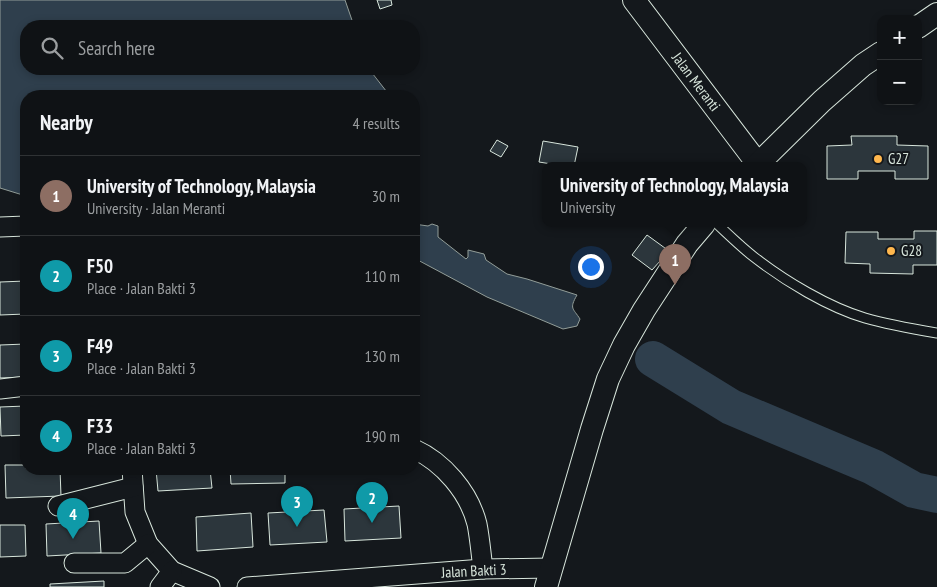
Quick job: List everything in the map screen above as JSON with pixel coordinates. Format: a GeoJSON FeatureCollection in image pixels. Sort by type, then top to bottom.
{"type":"FeatureCollection","features":[{"type":"Feature","properties":{"kind":"street","name":"Jalan Meranti"},"geometry":{"type":"LineString","coordinates":[[634,0],[755,162]]}},
{"type":"Feature","properties":{"kind":"street"},"geometry":{"type":"LineString","coordinates":[[922,24],[937,14]]}},
{"type":"Feature","properties":{"kind":"street","name":"Jalan Meranti"},"geometry":{"type":"LineString","coordinates":[[760,162],[822,101],[877,56]]}},
{"type":"Feature","properties":{"kind":"street"},"geometry":{"type":"LineString","coordinates":[[0,227],[20,226]]}},
{"type":"Feature","properties":{"kind":"street"},"geometry":{"type":"LineString","coordinates":[[549,578],[608,379],[624,345],[644,310],[687,244],[701,227]]}},
{"type":"Feature","properties":{"kind":"street"},"geometry":{"type":"LineString","coordinates":[[0,389],[20,387]]}},
{"type":"Feature","properties":{"kind":"street"},"geometry":{"type":"LineString","coordinates":[[420,453],[447,472],[469,503],[476,522],[483,570]]}},
{"type":"Feature","properties":{"kind":"street"},"geometry":{"type":"LineString","coordinates":[[58,506],[132,478],[135,512],[148,544],[172,572],[210,587]]}},
{"type":"Feature","properties":{"kind":"street"},"geometry":{"type":"LineString","coordinates":[[74,563],[125,563],[148,544]]}},
{"type":"Feature","properties":{"kind":"street","name":"Jalan Bakti 3"},"geometry":{"type":"LineString","coordinates":[[247,587],[453,580],[483,570],[549,578]]}},
{"type":"Feature","properties":{"kind":"street"},"geometry":{"type":"LineString","coordinates":[[160,587],[172,572]]}},
{"type":"Feature","properties":{"kind":"lane"},"geometry":{"type":"LineString","coordinates":[[720,227],[754,257],[791,283],[828,302],[864,318],[902,328],[937,333]]}},
{"type":"Feature","properties":{"kind":"water"},"geometry":{"type":"Polygon","coordinates":[[[0,0],[345,0],[352,20],[20,20],[20,75],[374,75],[385,90],[20,90],[20,194],[0,188],[0,0]]]}},
{"type":"Feature","properties":{"kind":"water"},"geometry":{"type":"Polygon","coordinates":[[[432,224],[438,226],[438,237],[466,259],[468,257],[468,250],[484,254],[486,260],[507,274],[577,295],[573,306],[580,319],[577,326],[563,329],[487,297],[420,261],[420,225],[428,226],[432,224]]]}},
{"type":"Feature","properties":{"kind":"building"},"geometry":{"type":"Polygon","coordinates":[[[377,0],[391,0],[392,5],[380,9],[377,0]]]}},
{"type":"Feature","properties":{"kind":"building","name":"G27"},"geometry":{"type":"Polygon","coordinates":[[[851,136],[897,136],[897,145],[928,146],[928,179],[895,179],[895,171],[858,171],[858,179],[827,179],[827,146],[852,145],[851,136]]]}},
{"type":"Feature","properties":{"kind":"building"},"geometry":{"type":"Polygon","coordinates":[[[497,140],[508,146],[501,157],[490,151],[497,140]]]}},
{"type":"Feature","properties":{"kind":"building"},"geometry":{"type":"Polygon","coordinates":[[[543,141],[578,147],[575,162],[539,162],[543,141]]]}},
{"type":"Feature","properties":{"kind":"building","name":"G28"},"geometry":{"type":"Polygon","coordinates":[[[914,231],[937,231],[937,265],[913,265],[913,274],[870,273],[870,264],[845,263],[846,232],[878,232],[878,239],[914,239],[914,231]]]}},
{"type":"Feature","properties":{"kind":"building"},"geometry":{"type":"Polygon","coordinates":[[[647,235],[669,251],[652,270],[632,255],[647,235]]]}},
{"type":"Feature","properties":{"kind":"building"},"geometry":{"type":"Polygon","coordinates":[[[20,281],[20,314],[0,315],[0,282],[20,281]]]}},
{"type":"Feature","properties":{"kind":"building"},"geometry":{"type":"Polygon","coordinates":[[[20,344],[20,377],[0,378],[0,345],[20,344]]]}},
{"type":"Feature","properties":{"kind":"building"},"geometry":{"type":"Polygon","coordinates":[[[20,406],[20,435],[1,436],[0,407],[20,406]]]}},
{"type":"Feature","properties":{"kind":"building"},"geometry":{"type":"Polygon","coordinates":[[[5,465],[20,465],[20,475],[60,475],[61,496],[6,498],[5,465]]]}},
{"type":"Feature","properties":{"kind":"building"},"geometry":{"type":"Polygon","coordinates":[[[157,475],[211,475],[212,488],[158,491],[157,475]]]}},
{"type":"Feature","properties":{"kind":"building"},"geometry":{"type":"Polygon","coordinates":[[[230,475],[285,475],[285,483],[231,484],[230,475]]]}},
{"type":"Feature","properties":{"kind":"building"},"geometry":{"type":"Polygon","coordinates":[[[399,506],[401,538],[345,541],[344,509],[399,506]]]}},
{"type":"Feature","properties":{"kind":"building"},"geometry":{"type":"Polygon","coordinates":[[[324,510],[327,542],[270,545],[268,513],[324,510]]]}},
{"type":"Feature","properties":{"kind":"building"},"geometry":{"type":"Polygon","coordinates":[[[251,513],[253,547],[197,551],[196,517],[251,513]]]}},
{"type":"Feature","properties":{"kind":"building"},"geometry":{"type":"Polygon","coordinates":[[[99,521],[101,553],[47,556],[46,524],[99,521]]]}},
{"type":"Feature","properties":{"kind":"building"},"geometry":{"type":"Polygon","coordinates":[[[0,525],[25,525],[26,556],[0,557],[0,525]]]}},
{"type":"Feature","properties":{"kind":"building"},"geometry":{"type":"Polygon","coordinates":[[[104,581],[104,587],[50,587],[50,584],[104,581]]]}},
{"type":"Feature","properties":{"kind":"waterway"},"geometry":{"type":"LineString","coordinates":[[653,359],[731,407],[873,467],[914,490],[937,495]]}},
{"type":"Feature","properties":{"kind":"place","name":"G27"},"geometry":{"type":"Point","coordinates":[878,159]}},
{"type":"Feature","properties":{"kind":"place","name":"G28"},"geometry":{"type":"Point","coordinates":[891,251]}},
{"type":"Feature","properties":{"kind":"place","name":"University of Technology, Malaysia"},"geometry":{"type":"Point","coordinates":[675,285]}},
{"type":"Feature","properties":{"kind":"place","name":"F50"},"geometry":{"type":"Point","coordinates":[372,523]}},
{"type":"Feature","properties":{"kind":"place","name":"F49"},"geometry":{"type":"Point","coordinates":[297,527]}},
{"type":"Feature","properties":{"kind":"place","name":"F33"},"geometry":{"type":"Point","coordinates":[73,539]}}]}
